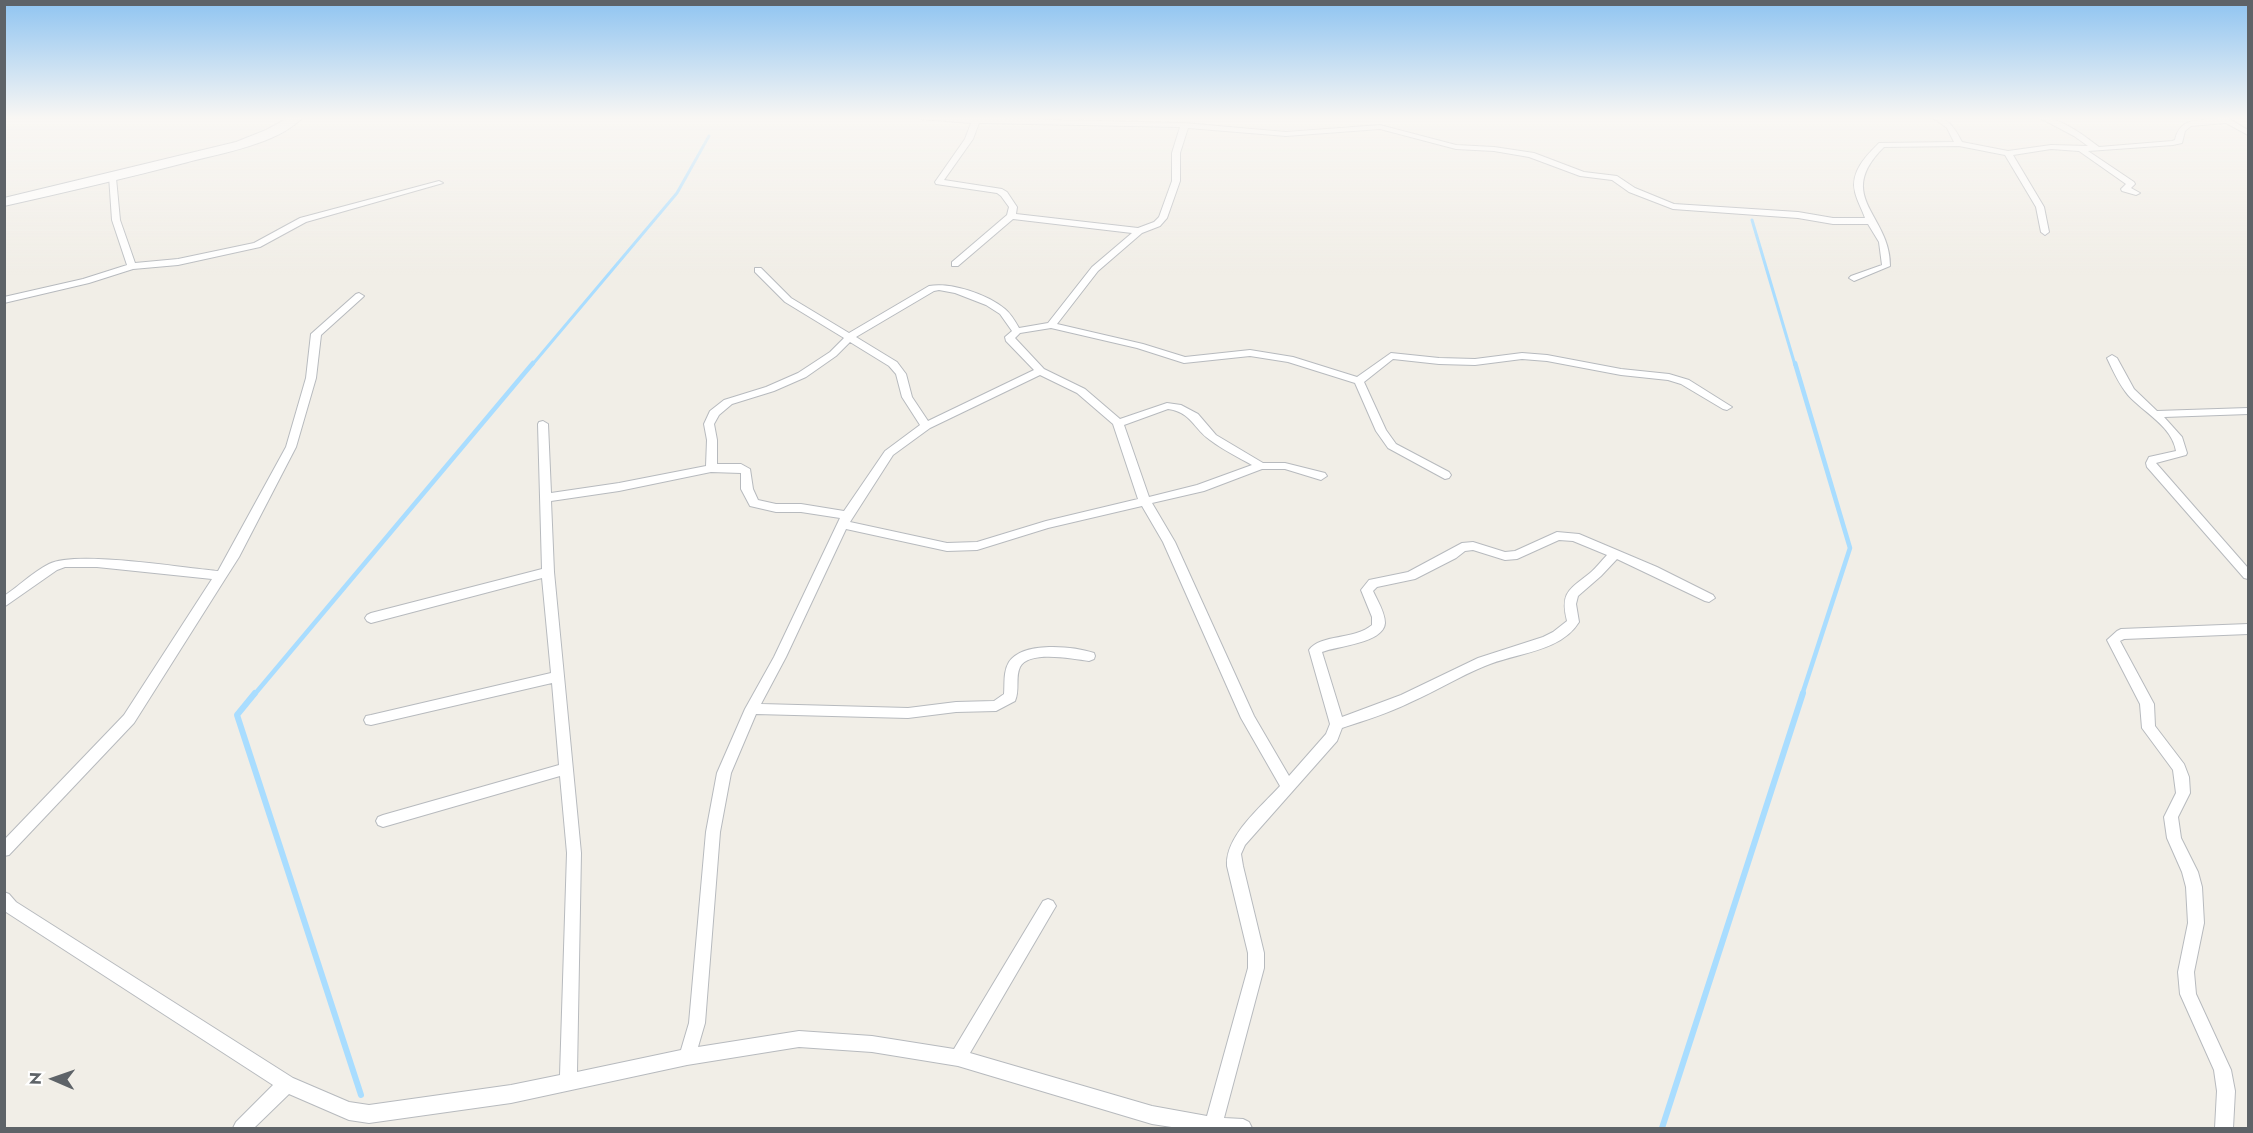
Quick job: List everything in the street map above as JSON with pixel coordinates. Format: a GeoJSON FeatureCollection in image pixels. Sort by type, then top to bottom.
{"type":"FeatureCollection","features":[{"type":"Feature","properties":{"kind":"main road"},"geometry":{"type":"LineString","coordinates":[[4,202],[143,170]]}},
{"type":"Feature","properties":{"kind":"street"},"geometry":{"type":"LineString","coordinates":[[947,170],[939,182],[999,190],[1013,207],[1011,216],[955,264]]}},
{"type":"Feature","properties":{"kind":"street"},"geometry":{"type":"LineString","coordinates":[[1051,325],[1095,269],[1139,231],[1163,219],[1176,181],[1176,170]]}},
{"type":"Feature","properties":{"kind":"street"},"geometry":{"type":"LineString","coordinates":[[1570,170],[1614,178],[1632,190],[1673,206],[1798,214],[1833,221],[1870,221]]}},
{"type":"Feature","properties":{"kind":"street"},"geometry":{"type":"LineString","coordinates":[[1854,278],[1886,266],[1887,255],[1882,239],[1870,221],[1859,196],[1858,178],[1861,170]]}},
{"type":"Feature","properties":{"kind":"street"},"geometry":{"type":"LineString","coordinates":[[2018,170],[2036,198],[2045,232]]}},
{"type":"Feature","properties":{"kind":"street"},"geometry":{"type":"LineString","coordinates":[[2110,170],[2131,184],[2125,189],[2136,193]]}},
{"type":"Feature","properties":{"kind":"street"},"geometry":{"type":"LineString","coordinates":[[112,178],[116,220],[132,266]]}},
{"type":"Feature","properties":{"kind":"street"},"geometry":{"type":"LineString","coordinates":[[4,300],[132,266],[178,262],[257,245],[303,220],[439,183]]}},
{"type":"Feature","properties":{"kind":"street"},"geometry":{"type":"LineString","coordinates":[[1011,216],[1139,231]]}},
{"type":"Feature","properties":{"kind":"street"},"geometry":{"type":"LineString","coordinates":[[758,270],[788,300],[893,364],[901,374],[907,397],[926,426]]}},
{"type":"Feature","properties":{"kind":"street"},"geometry":{"type":"LineString","coordinates":[[711,468],[712,440],[709,424],[714,413],[728,402],[770,389],[802,375],[834,354],[850,337],[935,287],[989,303],[1003,312],[1017,331]]}},
{"type":"Feature","properties":{"kind":"street"},"geometry":{"type":"LineString","coordinates":[[4,850],[129,719],[221,576],[291,447],[311,378],[316,333],[359,296]]}},
{"type":"Feature","properties":{"kind":"street"},"geometry":{"type":"LineString","coordinates":[[1288,787],[1248,718],[1169,542],[1144,500],[1118,423],[1082,392],[1040,372],[1011,341],[1010,337],[1017,331],[1051,325],[1140,345],[1184,360],[1250,353],[1289,359],[1359,381],[1382,431],[1392,446],[1445,475]]}},
{"type":"Feature","properties":{"kind":"street"},"geometry":{"type":"LineString","coordinates":[[1359,381],[1391,356],[1466,362],[1530,357],[1669,377],[1685,382],[1727,407]]}},
{"type":"Feature","properties":{"kind":"street"},"geometry":{"type":"LineString","coordinates":[[2112,358],[2126,386],[2176,437],[2182,452],[2154,459],[2151,463],[2153,467],[2248,575]]}},
{"type":"Feature","properties":{"kind":"street"},"geometry":{"type":"LineString","coordinates":[[687,1057],[697,1023],[713,832],[724,773],[752,709],[780,657],[845,519],[889,453],[926,426],[1040,372]]}},
{"type":"Feature","properties":{"kind":"street"},"geometry":{"type":"LineString","coordinates":[[1118,423],[1167,406],[1178,407],[1194,416],[1212,437],[1261,466]]}},
{"type":"Feature","properties":{"kind":"street"},"geometry":{"type":"LineString","coordinates":[[2155,414],[2248,411]]}},
{"type":"Feature","properties":{"kind":"street"},"geometry":{"type":"LineString","coordinates":[[543,423],[548,572],[574,853],[568,1082]]}},
{"type":"Feature","properties":{"kind":"street"},"geometry":{"type":"LineString","coordinates":[[545,498],[619,487],[711,468],[741,468],[746,471],[747,489],[750,496],[754,503],[762,506],[801,508],[924,543],[977,546],[1144,500],[1200,488],[1261,466],[1286,466],[1321,476]]}},
{"type":"Feature","properties":{"kind":"street"},"geometry":{"type":"LineString","coordinates":[[1214,1126],[1256,968],[1256,953],[1234,854],[1240,841],[1332,737],[1337,724],[1315,650],[1323,645],[1375,633],[1380,623],[1367,590],[1372,583],[1411,576],[1452,555],[1462,547],[1473,546],[1504,556],[1517,555],[1557,536],[1575,537],[1653,570],[1709,598]]}},
{"type":"Feature","properties":{"kind":"street"},"geometry":{"type":"LineString","coordinates":[[1337,724],[1408,698],[1440,680],[1494,657],[1526,648],[1562,633],[1573,622],[1568,604],[1570,595],[1576,587],[1595,575],[1615,554]]}},
{"type":"Feature","properties":{"kind":"street"},"geometry":{"type":"LineString","coordinates":[[4,603],[45,573],[64,563],[97,563],[221,576]]}},
{"type":"Feature","properties":{"kind":"street"},"geometry":{"type":"LineString","coordinates":[[371,618],[548,572]]}},
{"type":"Feature","properties":{"kind":"street"},"geometry":{"type":"LineString","coordinates":[[2224,1128],[2226,1091],[2223,1070],[2188,994],[2186,972],[2196,923],[2196,902],[2190,872],[2174,838],[2171,817],[2183,793],[2182,777],[2179,768],[2149,728],[2147,704],[2113,640],[2121,634],[2248,629]]}},
{"type":"Feature","properties":{"kind":"street"},"geometry":{"type":"LineString","coordinates":[[752,709],[908,713],[956,707],[996,706],[1010,697],[1014,666],[1019,660],[1049,651],[1089,656]]}},
{"type":"Feature","properties":{"kind":"street"},"geometry":{"type":"LineString","coordinates":[[370,720],[559,676]]}},
{"type":"Feature","properties":{"kind":"street"},"geometry":{"type":"LineString","coordinates":[[383,821],[567,768]]}},
{"type":"Feature","properties":{"kind":"street"},"geometry":{"type":"LineString","coordinates":[[4,899],[11,907],[287,1084],[350,1111],[369,1113],[511,1094],[687,1057],[799,1039],[873,1044],[958,1058],[1152,1115],[1214,1126],[1243,1128]]}},
{"type":"Feature","properties":{"kind":"street"},"geometry":{"type":"LineString","coordinates":[[958,1058],[1048,906]]}},
{"type":"Feature","properties":{"kind":"street"},"geometry":{"type":"LineString","coordinates":[[242,1128],[287,1084]]}},
{"type":"Feature","properties":{"kind":"waterway"},"geometry":{"type":"LineString","coordinates":[[532,365],[677,193],[690,170]]}},
{"type":"Feature","properties":{"kind":"waterway"},"geometry":{"type":"LineString","coordinates":[[1752,220],[1795,365]]}},
{"type":"Feature","properties":{"kind":"waterway"},"geometry":{"type":"LineString","coordinates":[[254,695],[533,363]]}},
{"type":"Feature","properties":{"kind":"waterway"},"geometry":{"type":"LineString","coordinates":[[1795,363],[1850,548],[1802,695]]}},
{"type":"Feature","properties":{"kind":"waterway"},"geometry":{"type":"LineString","coordinates":[[255,693],[237,715],[361,1095]]}},
{"type":"Feature","properties":{"kind":"waterway"},"geometry":{"type":"LineString","coordinates":[[1662,1128],[1803,693]]}}]}
